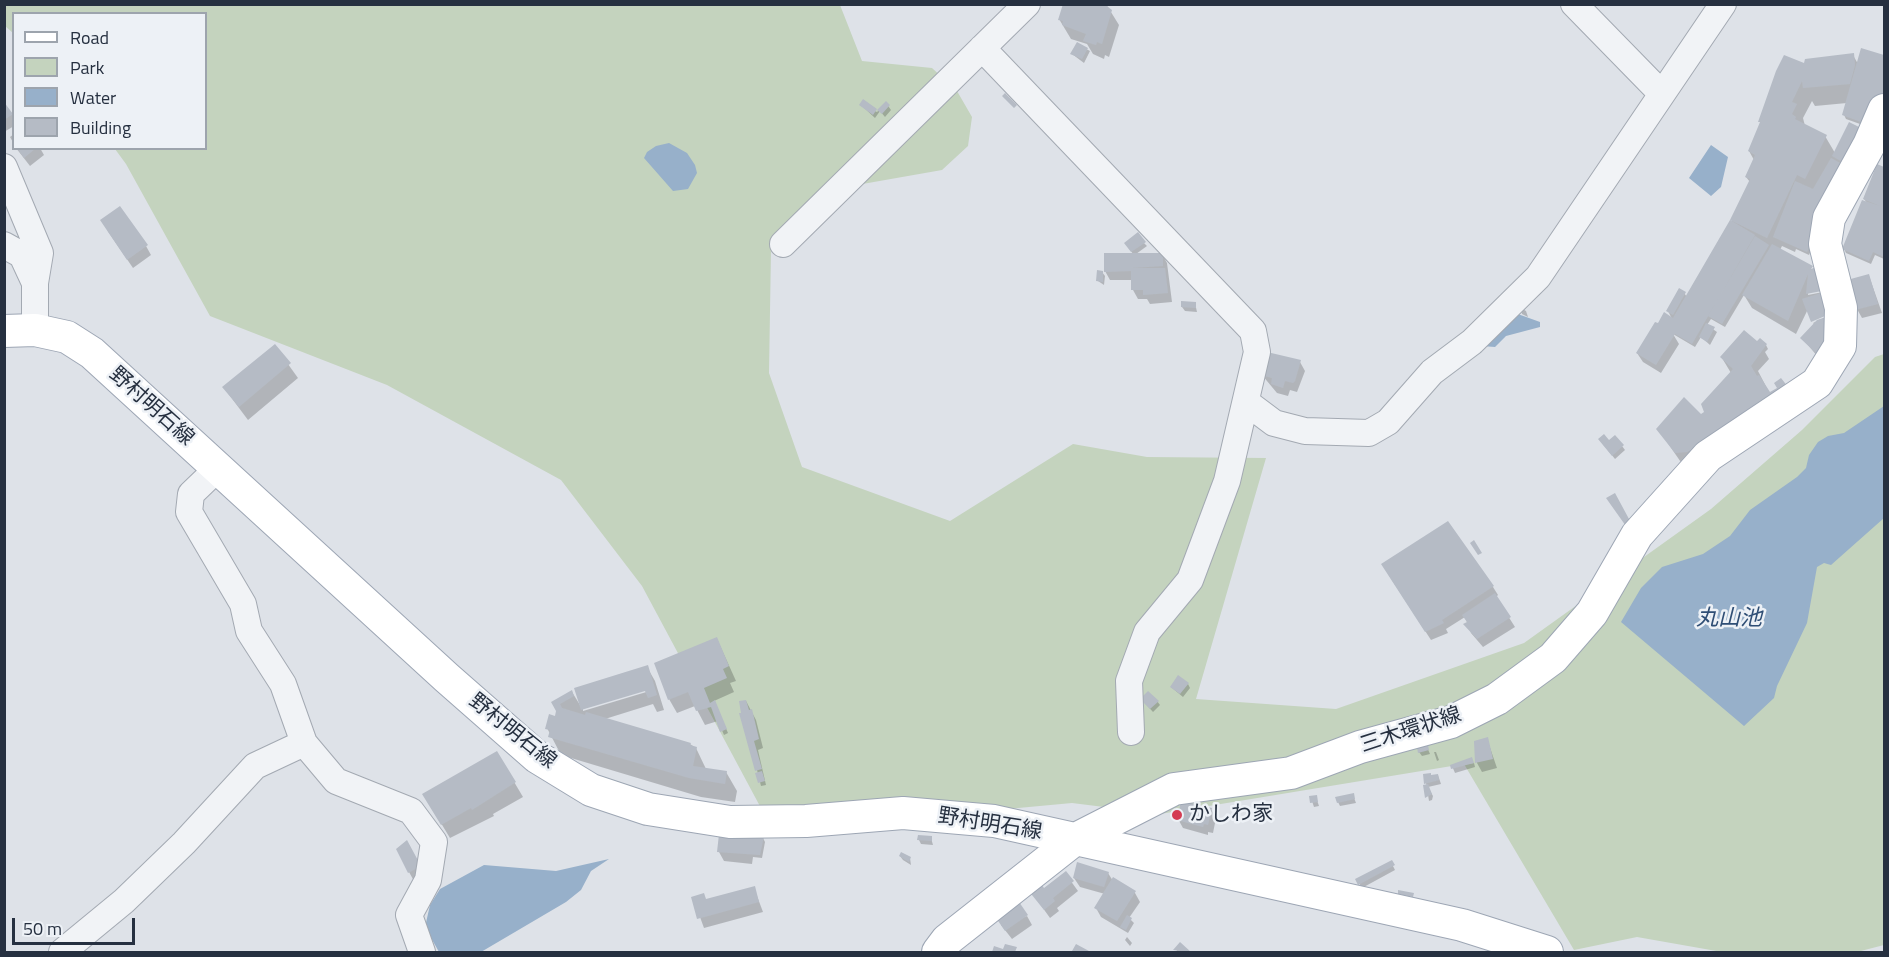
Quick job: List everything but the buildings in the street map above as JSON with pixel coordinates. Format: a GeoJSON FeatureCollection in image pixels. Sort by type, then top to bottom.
{"type":"FeatureCollection","features":[{"type":"Feature","properties":{"kind":"main road","name":"三木環状線"},"geometry":{"type":"LineString","coordinates":[[1074,840],[1174,789],[1291,774],[1360,747],[1451,722],[1497,699],[1553,658],[1592,613],[1636,535],[1708,456],[1817,383],[1840,346],[1841,308],[1825,244],[1829,218],[1869,145],[1884,110]]}},
{"type":"Feature","properties":{"kind":"main road","name":"野村明石線"},"geometry":{"type":"LineString","coordinates":[[4,331],[35,330],[67,338],[92,353],[537,757],[591,790],[648,809],[729,822],[806,821],[903,813],[994,821],[1074,840]]}},
{"type":"Feature","properties":{"kind":"main road","name":"野村明石線"},"geometry":{"type":"LineString","coordinates":[[938,952],[947,940],[1074,840]]}},
{"type":"Feature","properties":{"kind":"main road"},"geometry":{"type":"LineString","coordinates":[[1074,840],[1462,925],[1547,952]]}},
{"type":"Feature","properties":{"kind":"street"},"geometry":{"type":"LineString","coordinates":[[783,244],[1027,4]]}},
{"type":"Feature","properties":{"kind":"street"},"geometry":{"type":"LineString","coordinates":[[1574,4],[1661,93]]}},
{"type":"Feature","properties":{"kind":"street"},"geometry":{"type":"LineString","coordinates":[[1245,402],[1274,423],[1305,431],[1369,433],[1388,422],[1432,372],[1472,342],[1538,277],[1723,4]]}},
{"type":"Feature","properties":{"kind":"street"},"geometry":{"type":"LineString","coordinates":[[982,48],[1253,331],[1257,352],[1227,481],[1190,580],[1147,632],[1129,681],[1131,732]]}},
{"type":"Feature","properties":{"kind":"street"},"geometry":{"type":"LineString","coordinates":[[4,167],[40,253],[35,283],[35,330]]}},
{"type":"Feature","properties":{"kind":"street"},"geometry":{"type":"LineString","coordinates":[[4,245],[22,255],[35,283]]}},
{"type":"Feature","properties":{"kind":"street"},"geometry":{"type":"LineString","coordinates":[[218,468],[191,494],[189,512],[243,604],[249,631],[283,684],[304,743],[336,781],[411,811],[434,842],[428,880],[409,915],[422,952]]}},
{"type":"Feature","properties":{"kind":"street"},"geometry":{"type":"LineString","coordinates":[[62,952],[124,901],[175,852],[255,766],[304,743]]}},
{"type":"Feature","properties":{"kind":"green space"},"geometry":{"type":"Polygon","coordinates":[[[4,5],[840,5],[862,61],[932,68],[957,91],[972,117],[968,146],[942,170],[817,192],[771,250],[769,373],[802,467],[950,521],[1073,444],[1147,457],[1266,458],[1196,699],[1336,709],[1524,643],[1711,509],[1802,430],[1875,357],[1884,354],[1884,945],[1857,952],[1722,952],[1637,937],[1574,950],[1464,764],[1160,814],[1072,803],[889,820],[762,810],[642,586],[561,480],[387,385],[210,316],[126,164],[116,150],[207,150],[207,12],[12,12],[12,32],[5,26],[4,5]]]}},
{"type":"Feature","properties":{"kind":"water"},"geometry":{"type":"Polygon","coordinates":[[[669,143],[687,153],[695,165],[697,173],[688,189],[673,191],[644,158],[647,152],[656,146],[669,143]]]}},
{"type":"Feature","properties":{"kind":"water"},"geometry":{"type":"Polygon","coordinates":[[[1711,145],[1728,157],[1721,187],[1711,196],[1689,178],[1711,145]]]}},
{"type":"Feature","properties":{"kind":"water"},"geometry":{"type":"Polygon","coordinates":[[[1515,313],[1540,322],[1540,327],[1506,336],[1495,347],[1482,346],[1515,313]]]}},
{"type":"Feature","properties":{"kind":"water","name":"丸山池"},"geometry":{"type":"Polygon","coordinates":[[[1884,406],[1884,518],[1831,565],[1824,563],[1817,567],[1807,623],[1777,686],[1774,698],[1744,726],[1621,622],[1641,588],[1662,567],[1703,554],[1730,536],[1750,510],[1797,477],[1806,468],[1809,455],[1818,442],[1828,436],[1844,433],[1884,406]]]}},
{"type":"Feature","properties":{"kind":"water"},"geometry":{"type":"Polygon","coordinates":[[[609,859],[591,871],[581,890],[566,902],[481,952],[439,952],[425,927],[430,905],[440,889],[484,865],[556,871],[609,859]]]}},
{"type":"Feature","properties":{"kind":"place","name":"かしわ家"},"geometry":{"type":"Point","coordinates":[1177,815]}}]}
